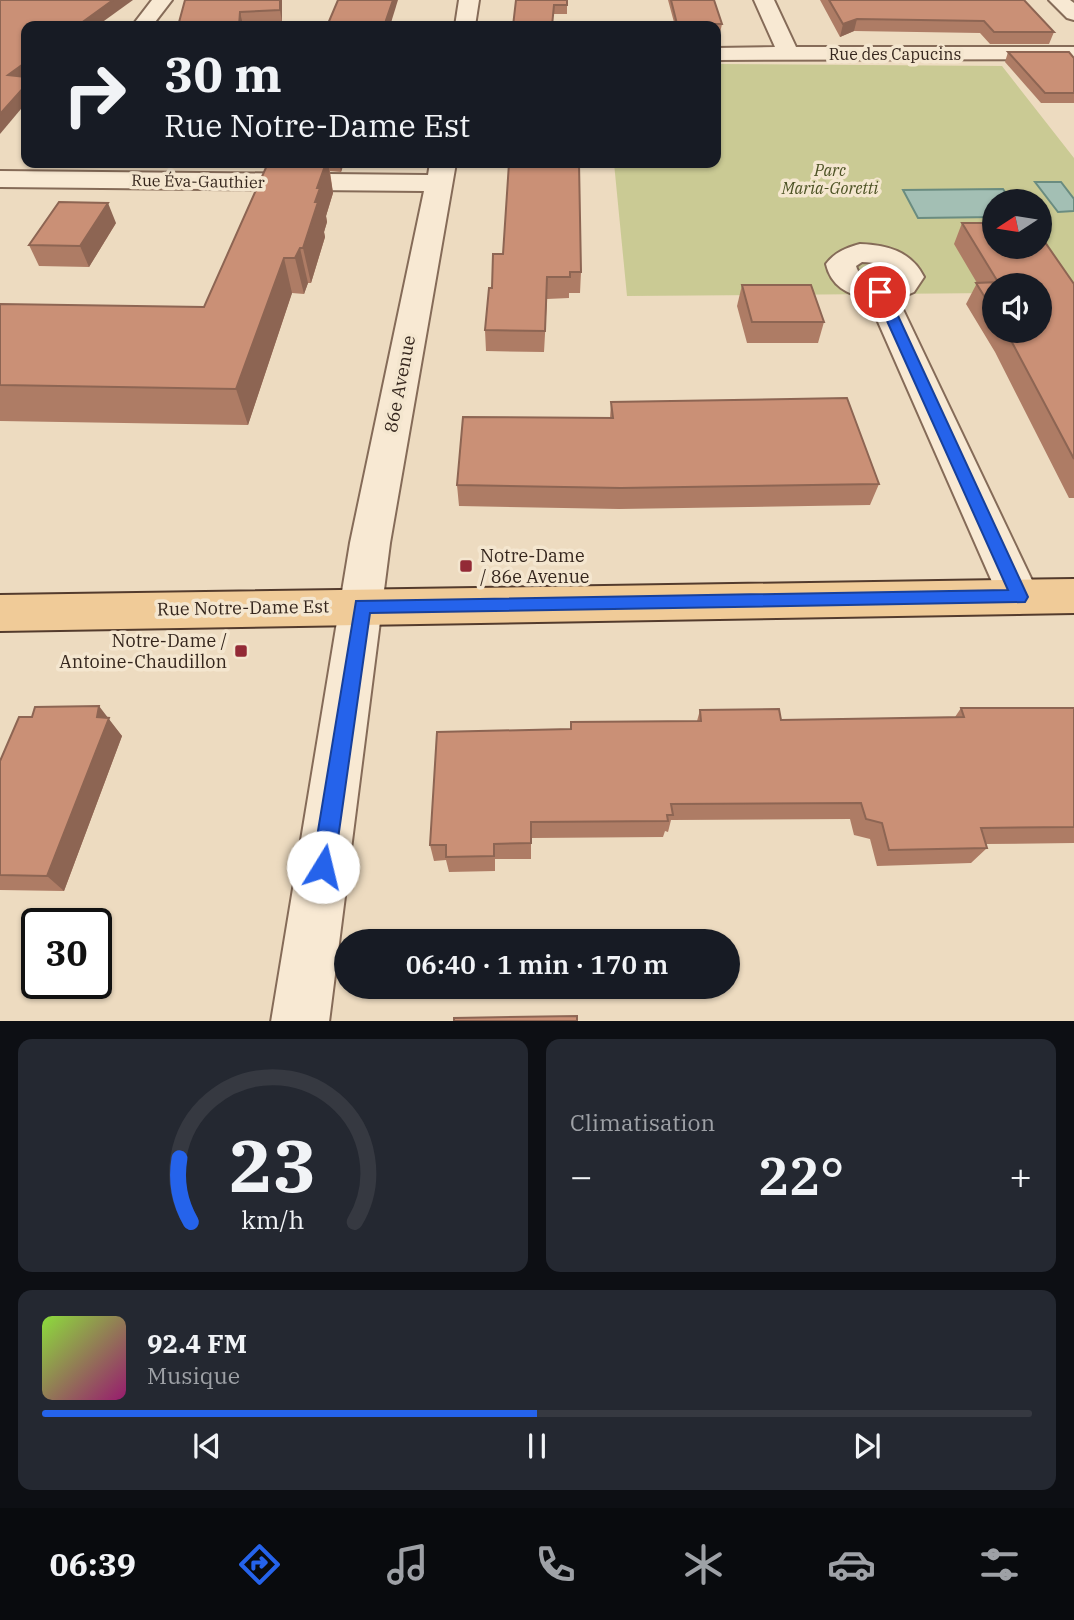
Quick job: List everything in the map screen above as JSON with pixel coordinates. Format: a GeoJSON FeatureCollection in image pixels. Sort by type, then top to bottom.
{"type":"FeatureCollection","features":[{"type":"Feature","properties":{"kind":"main road","name":"Rue Notre-Dame Est"},"geometry":{"type":"LineString","coordinates":[[0,612],[1074,596]]}},
{"type":"Feature","properties":{"kind":"street"},"geometry":{"type":"LineString","coordinates":[[146,21],[162,0]]}},
{"type":"Feature","properties":{"kind":"street"},"geometry":{"type":"LineString","coordinates":[[466,21],[469,0]]}},
{"type":"Feature","properties":{"kind":"street"},"geometry":{"type":"LineString","coordinates":[[764,0],[788,54]]}},
{"type":"Feature","properties":{"kind":"street"},"geometry":{"type":"LineString","coordinates":[[1059,0],[1074,14]]}},
{"type":"Feature","properties":{"kind":"street","name":"Rue des Capucins"},"geometry":{"type":"LineString","coordinates":[[721,54],[1074,53]]}},
{"type":"Feature","properties":{"kind":"street","name":"Rue Éva-Gauthier"},"geometry":{"type":"LineString","coordinates":[[20,174],[441,173]]}},
{"type":"Feature","properties":{"kind":"street","name":"86e Avenue"},"geometry":{"type":"LineString","coordinates":[[300,1021],[370,544],[441,173]]}},
{"type":"Feature","properties":{"kind":"street"},"geometry":{"type":"LineString","coordinates":[[880,292],[1019,597]]}},
{"type":"Feature","properties":{"kind":"green space","name":"Parc Maria-Goretti"},"geometry":{"type":"Polygon","coordinates":[[[721,64],[1002,66],[1074,158],[1074,292],[1052,287],[1052,273],[982,273],[982,293],[627,296],[614,168],[721,168],[721,64]]]}},
{"type":"Feature","properties":{"kind":"shaded area"},"geometry":{"type":"Polygon","coordinates":[[[1035,182],[1061,182],[1074,199],[1074,211],[1058,212],[1052,204],[1052,189],[1040,189],[1035,182]]]}},
{"type":"Feature","properties":{"kind":"shaded area"},"geometry":{"type":"Polygon","coordinates":[[[982,189],[982,217],[918,218],[903,190],[982,189]]]}},
{"type":"Feature","properties":{"kind":"building"},"geometry":{"type":"Polygon","coordinates":[[[0,0],[113,0],[84,21],[21,21],[21,66],[8,75],[21,76],[21,91],[0,114],[0,0]]]}},
{"type":"Feature","properties":{"kind":"building"},"geometry":{"type":"Polygon","coordinates":[[[185,0],[280,0],[280,10],[240,12],[239,21],[179,21],[185,0]]]}},
{"type":"Feature","properties":{"kind":"building"},"geometry":{"type":"Polygon","coordinates":[[[338,0],[393,0],[386,21],[329,21],[338,0]]]}},
{"type":"Feature","properties":{"kind":"building"},"geometry":{"type":"Polygon","coordinates":[[[516,0],[567,0],[567,5],[554,5],[552,21],[514,21],[516,0]]]}},
{"type":"Feature","properties":{"kind":"building"},"geometry":{"type":"Polygon","coordinates":[[[671,0],[714,0],[721,21],[676,21],[671,0]]]}},
{"type":"Feature","properties":{"kind":"building"},"geometry":{"type":"Polygon","coordinates":[[[829,0],[1024,0],[1054,32],[994,32],[984,21],[857,19],[843,24],[829,0]]]}},
{"type":"Feature","properties":{"kind":"building"},"geometry":{"type":"Polygon","coordinates":[[[1008,52],[1069,52],[1074,58],[1074,93],[1045,93],[1008,52]]]}},
{"type":"Feature","properties":{"kind":"building"},"geometry":{"type":"Polygon","coordinates":[[[266,168],[324,168],[317,188],[320,188],[315,202],[318,202],[303,248],[300,248],[295,258],[284,258],[236,389],[0,385],[0,304],[204,307],[266,168]]]}},
{"type":"Feature","properties":{"kind":"building"},"geometry":{"type":"Polygon","coordinates":[[[509,168],[579,168],[581,272],[570,272],[570,277],[547,277],[545,331],[485,330],[489,288],[492,288],[493,254],[503,254],[509,168]]]}},
{"type":"Feature","properties":{"kind":"building"},"geometry":{"type":"Polygon","coordinates":[[[59,202],[108,203],[80,246],[29,245],[59,202]]]}},
{"type":"Feature","properties":{"kind":"building"},"geometry":{"type":"Polygon","coordinates":[[[962,223],[982,223],[982,256],[962,223]]]}},
{"type":"Feature","properties":{"kind":"building"},"geometry":{"type":"Polygon","coordinates":[[[1052,252],[1074,284],[1074,459],[1012,343],[1052,343],[1052,273],[993,273],[984,259],[1052,259],[1052,252]]]}},
{"type":"Feature","properties":{"kind":"building"},"geometry":{"type":"Polygon","coordinates":[[[742,285],[811,285],[824,322],[752,322],[742,285]]]}},
{"type":"Feature","properties":{"kind":"building"},"geometry":{"type":"Polygon","coordinates":[[[847,398],[879,484],[621,488],[457,485],[463,417],[613,418],[611,402],[847,398]]]}},
{"type":"Feature","properties":{"kind":"building"},"geometry":{"type":"Polygon","coordinates":[[[99,706],[97,717],[109,718],[47,876],[0,875],[0,761],[19,717],[32,717],[35,707],[99,706]]]}},
{"type":"Feature","properties":{"kind":"building"},"geometry":{"type":"Polygon","coordinates":[[[961,708],[1074,708],[1074,827],[981,828],[987,848],[889,850],[882,823],[866,819],[861,803],[671,804],[673,815],[667,815],[668,821],[531,822],[531,843],[494,844],[494,856],[446,857],[446,845],[430,845],[437,732],[571,729],[571,722],[701,721],[700,710],[779,709],[781,720],[964,717],[961,708]]]}},
{"type":"Feature","properties":{"kind":"building"},"geometry":{"type":"Polygon","coordinates":[[[577,1016],[577,1021],[454,1021],[454,1018],[577,1016]]]}},
{"type":"Feature","properties":{"kind":"place","name":"Notre-Dame / 86e Avenue"},"geometry":{"type":"Point","coordinates":[466,566]}},
{"type":"Feature","properties":{"kind":"place","name":"Notre-Dame / Antoine-Chaudillon"},"geometry":{"type":"Point","coordinates":[241,651]}},
{"type":"Feature","properties":{"kind":"route"},"geometry":{"type":"LineString","coordinates":[[323,867],[362,606],[1019,597],[880,292]]}}]}
